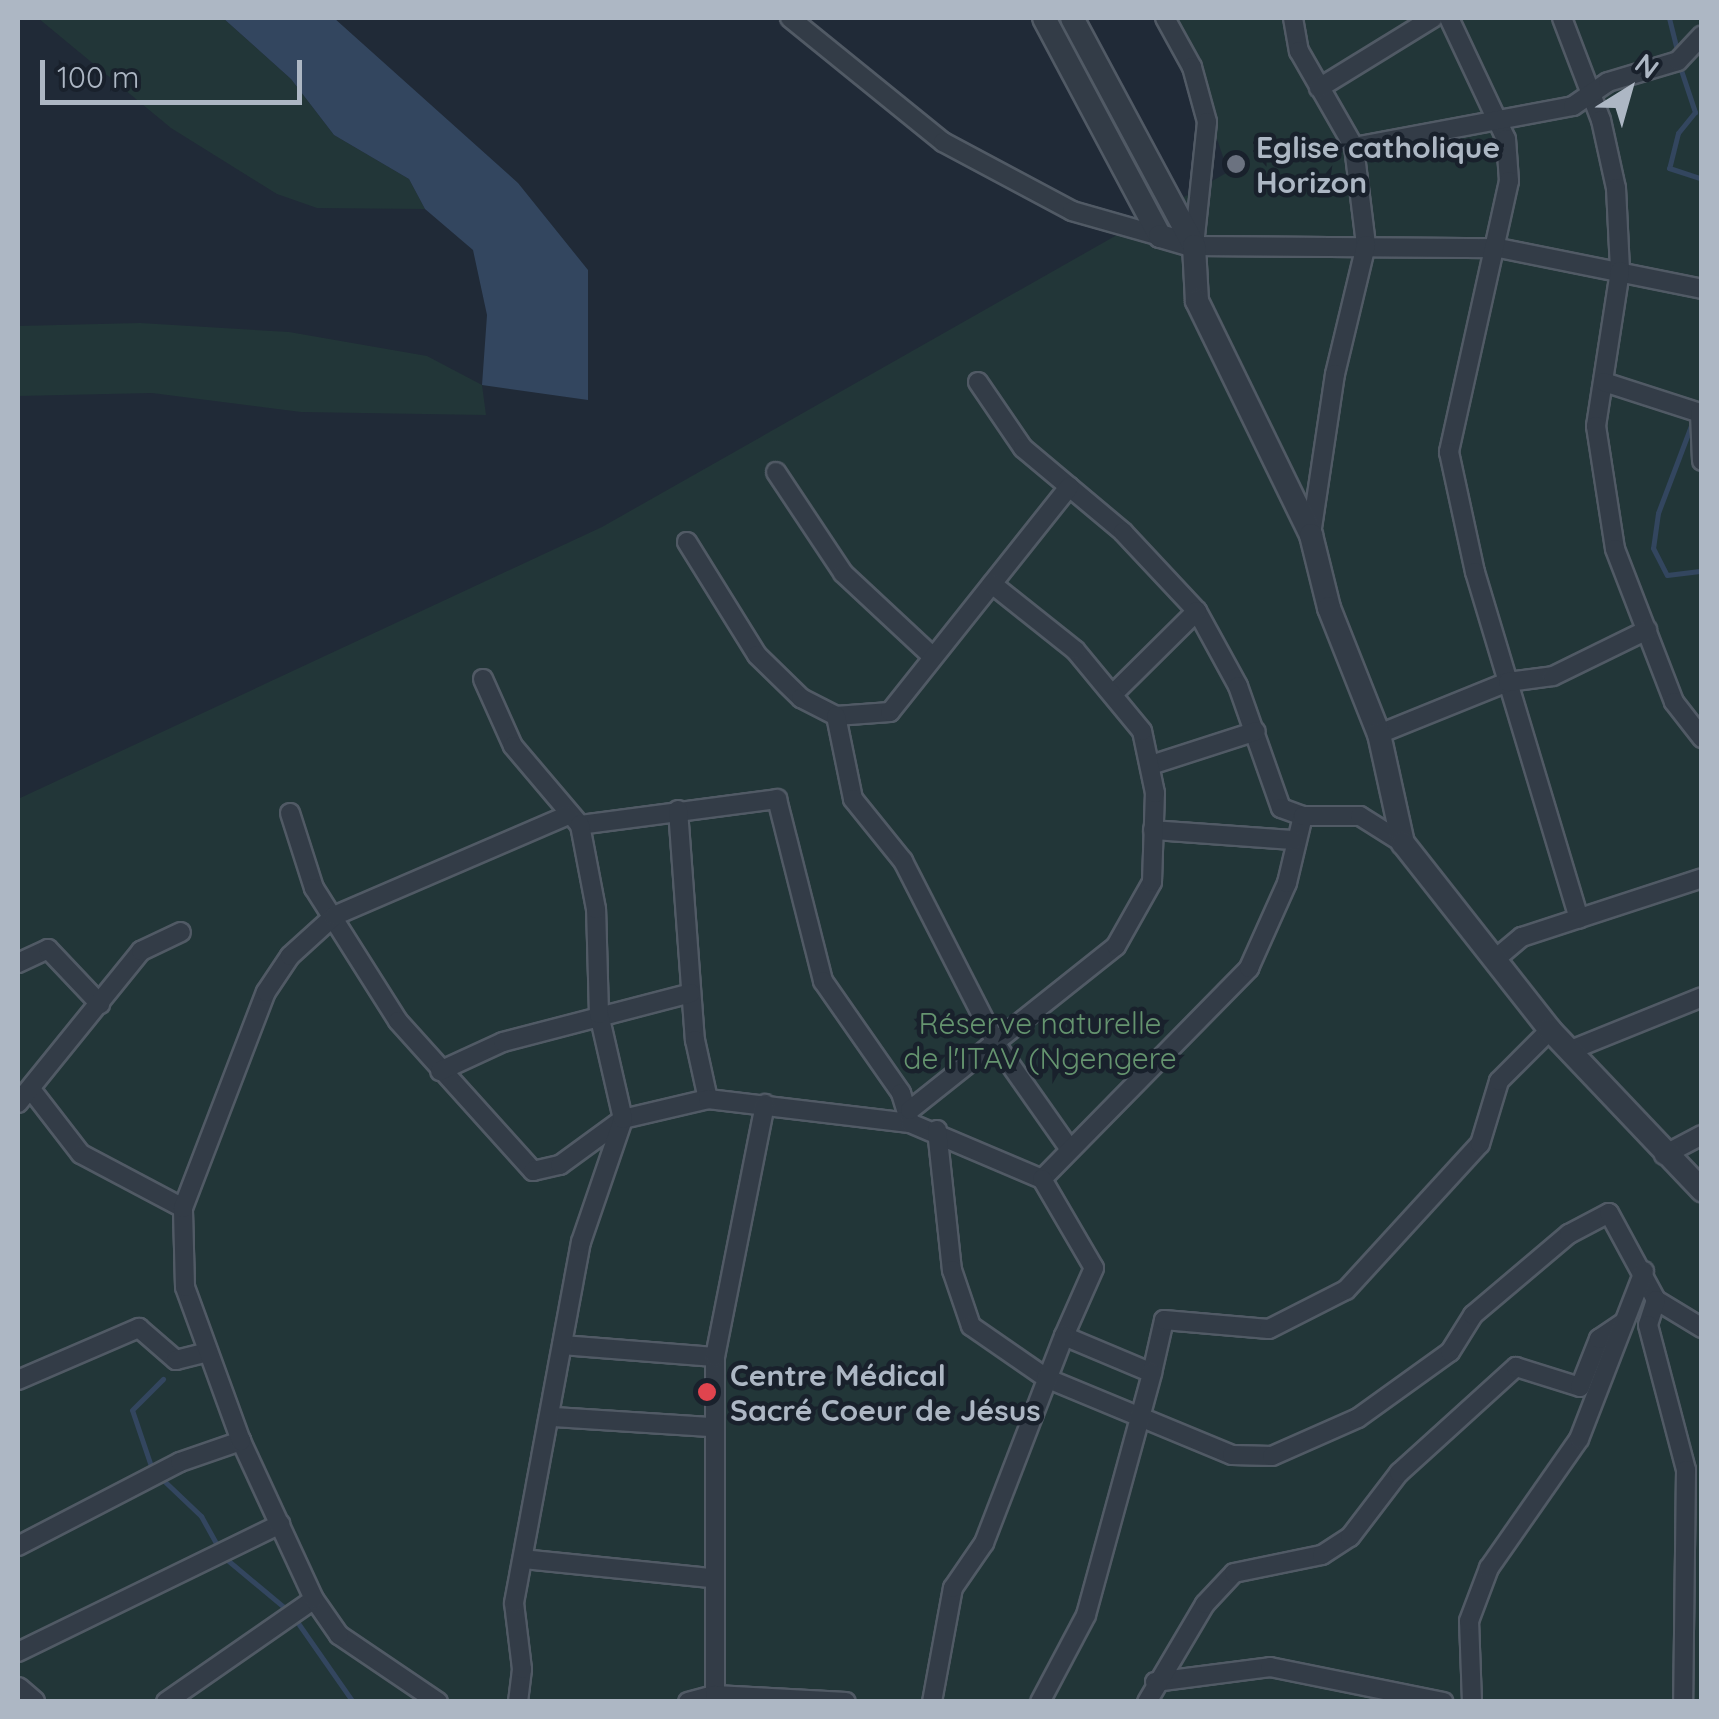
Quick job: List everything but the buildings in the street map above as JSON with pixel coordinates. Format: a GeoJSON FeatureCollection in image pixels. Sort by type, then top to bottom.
{"type":"FeatureCollection","features":[{"type":"Feature","properties":{"kind":"street"},"geometry":{"type":"LineString","coordinates":[[790,18],[943,142],[1072,211],[1194,246],[1500,248],[1702,289]]}},
{"type":"Feature","properties":{"kind":"street"},"geometry":{"type":"LineString","coordinates":[[1044,18],[1160,236]]}},
{"type":"Feature","properties":{"kind":"street"},"geometry":{"type":"LineString","coordinates":[[1072,18],[1194,246]]}},
{"type":"Feature","properties":{"kind":"street"},"geometry":{"type":"LineString","coordinates":[[1165,18],[1192,67],[1207,122],[1194,246],[1197,301],[1311,536],[1329,608],[1379,734],[1403,843]]}},
{"type":"Feature","properties":{"kind":"street"},"geometry":{"type":"LineString","coordinates":[[1293,18],[1319,88],[1354,147],[1366,245],[1335,374],[1311,536]]}},
{"type":"Feature","properties":{"kind":"street"},"geometry":{"type":"LineString","coordinates":[[1319,88],[1433,18]]}},
{"type":"Feature","properties":{"kind":"street"},"geometry":{"type":"LineString","coordinates":[[1448,18],[1497,119],[1510,181],[1500,248],[1449,452],[1508,682],[1579,919]]}},
{"type":"Feature","properties":{"kind":"street"},"geometry":{"type":"LineString","coordinates":[[1562,18],[1591,91],[1616,188],[1620,271],[1596,426],[1615,550],[1674,702],[1702,738]]}},
{"type":"Feature","properties":{"kind":"street"},"geometry":{"type":"LineString","coordinates":[[1354,147],[1573,106],[1591,91],[1678,61],[1702,35]]}},
{"type":"Feature","properties":{"kind":"street"},"geometry":{"type":"LineString","coordinates":[[978,382],[1024,448],[1069,486],[1197,611],[1256,731],[1281,808],[1303,816],[1360,816],[1403,843],[1499,956],[1550,1030],[1664,1155],[1702,1190]]}},
{"type":"Feature","properties":{"kind":"street"},"geometry":{"type":"LineString","coordinates":[[1604,382],[1696,411],[1702,462]]}},
{"type":"Feature","properties":{"kind":"street"},"geometry":{"type":"LineString","coordinates":[[776,472],[843,572],[932,656]]}},
{"type":"Feature","properties":{"kind":"street"},"geometry":{"type":"LineString","coordinates":[[687,542],[757,655],[801,698],[836,716],[890,712],[1069,486]]}},
{"type":"Feature","properties":{"kind":"street"},"geometry":{"type":"LineString","coordinates":[[910,1117],[1116,946],[1152,882],[1151,765],[1142,731],[1075,650],[992,584]]}},
{"type":"Feature","properties":{"kind":"street"},"geometry":{"type":"LineString","coordinates":[[1113,694],[1197,611]]}},
{"type":"Feature","properties":{"kind":"street"},"geometry":{"type":"LineString","coordinates":[[1379,734],[1508,682],[1553,676],[1647,630]]}},
{"type":"Feature","properties":{"kind":"street"},"geometry":{"type":"LineString","coordinates":[[483,679],[513,746],[574,820],[596,908],[599,1014],[623,1119],[581,1242],[562,1345],[554,1417],[514,1603],[518,1702]]}},
{"type":"Feature","properties":{"kind":"street"},"geometry":{"type":"LineString","coordinates":[[836,716],[853,798],[903,861],[998,1046],[1068,1148]]}},
{"type":"Feature","properties":{"kind":"street"},"geometry":{"type":"LineString","coordinates":[[1151,765],[1256,731]]}},
{"type":"Feature","properties":{"kind":"street"},"geometry":{"type":"LineString","coordinates":[[438,1702],[339,1635],[305,1603],[280,1524],[241,1441],[185,1286],[183,1208],[266,992],[290,956],[334,916],[574,820],[777,799],[823,981],[910,1117]]}},
{"type":"Feature","properties":{"kind":"street"},"geometry":{"type":"LineString","coordinates":[[678,810],[691,993],[708,1099]]}},
{"type":"Feature","properties":{"kind":"street"},"geometry":{"type":"LineString","coordinates":[[290,813],[314,888],[440,1072],[534,1170],[560,1165],[623,1119],[708,1099],[910,1117],[1042,1179],[1094,1268],[1046,1378],[984,1544],[946,1607],[932,1702]]}},
{"type":"Feature","properties":{"kind":"street"},"geometry":{"type":"LineString","coordinates":[[1042,1179],[1068,1148],[1250,968],[1287,883],[1294,840],[1303,816]]}},
{"type":"Feature","properties":{"kind":"street"},"geometry":{"type":"LineString","coordinates":[[1153,830],[1294,840]]}},
{"type":"Feature","properties":{"kind":"street"},"geometry":{"type":"LineString","coordinates":[[1499,956],[1522,937],[1702,878]]}},
{"type":"Feature","properties":{"kind":"street"},"geometry":{"type":"LineString","coordinates":[[181,932],[153,939],[41,1070],[25,1098],[81,1154],[183,1208]]}},
{"type":"Feature","properties":{"kind":"street"},"geometry":{"type":"LineString","coordinates":[[18,963],[48,949],[100,1004]]}},
{"type":"Feature","properties":{"kind":"street"},"geometry":{"type":"LineString","coordinates":[[440,1072],[466,1054],[599,1014],[691,993]]}},
{"type":"Feature","properties":{"kind":"street"},"geometry":{"type":"LineString","coordinates":[[1571,1050],[1702,997]]}},
{"type":"Feature","properties":{"kind":"street"},"geometry":{"type":"LineString","coordinates":[[1040,1702],[1086,1615],[1144,1420],[1164,1320],[1269,1329],[1346,1290],[1480,1144],[1499,1081],[1550,1030]]}},
{"type":"Feature","properties":{"kind":"street"},"geometry":{"type":"LineString","coordinates":[[715,1694],[710,1427],[715,1357],[765,1104]]}},
{"type":"Feature","properties":{"kind":"street"},"geometry":{"type":"LineString","coordinates":[[937,1130],[952,1270],[971,1326],[1046,1378],[1232,1455],[1272,1456],[1358,1418],[1450,1352],[1473,1315],[1569,1234],[1609,1213],[1644,1271],[1656,1300],[1702,1328]]}},
{"type":"Feature","properties":{"kind":"street"},"geometry":{"type":"LineString","coordinates":[[1664,1155],[1702,1135]]}},
{"type":"Feature","properties":{"kind":"street"},"geometry":{"type":"LineString","coordinates":[[1472,1702],[1469,1621],[1489,1568],[1579,1439],[1644,1271]]}},
{"type":"Feature","properties":{"kind":"street"},"geometry":{"type":"LineString","coordinates":[[1656,1300],[1648,1325],[1686,1470],[1694,1668],[1683,1702]]}},
{"type":"Feature","properties":{"kind":"street"},"geometry":{"type":"LineString","coordinates":[[1147,1702],[1155,1682],[1234,1573],[1322,1555],[1350,1537],[1399,1473],[1516,1367],[1580,1387],[1598,1339],[1624,1322]]}},
{"type":"Feature","properties":{"kind":"street"},"geometry":{"type":"LineString","coordinates":[[18,1380],[140,1328],[176,1360],[208,1352]]}},
{"type":"Feature","properties":{"kind":"street"},"geometry":{"type":"LineString","coordinates":[[1064,1336],[1152,1373]]}},
{"type":"Feature","properties":{"kind":"street"},"geometry":{"type":"LineString","coordinates":[[562,1345],[715,1357]]}},
{"type":"Feature","properties":{"kind":"street"},"geometry":{"type":"LineString","coordinates":[[554,1417],[710,1427]]}},
{"type":"Feature","properties":{"kind":"street"},"geometry":{"type":"LineString","coordinates":[[18,1546],[156,1473],[241,1441]]}},
{"type":"Feature","properties":{"kind":"street"},"geometry":{"type":"LineString","coordinates":[[18,1652],[222,1556],[280,1524]]}},
{"type":"Feature","properties":{"kind":"street"},"geometry":{"type":"LineString","coordinates":[[523,1559],[711,1578]]}},
{"type":"Feature","properties":{"kind":"street"},"geometry":{"type":"LineString","coordinates":[[166,1702],[305,1603]]}},
{"type":"Feature","properties":{"kind":"street"},"geometry":{"type":"LineString","coordinates":[[1155,1682],[1270,1667],[1443,1702]]}},
{"type":"Feature","properties":{"kind":"street"},"geometry":{"type":"LineString","coordinates":[[18,1689],[33,1702]]}},
{"type":"Feature","properties":{"kind":"street"},"geometry":{"type":"LineString","coordinates":[[688,1702],[715,1694],[846,1702]]}},
{"type":"Feature","properties":{"kind":"green space"},"geometry":{"type":"Polygon","coordinates":[[[38,18],[223,18],[291,79],[334,135],[409,179],[425,209],[317,208],[277,194],[171,128],[38,18]]]}},
{"type":"Feature","properties":{"kind":"green space","name":"Réserve naturelle de l'ITAV (Ngengere"},"geometry":{"type":"Polygon","coordinates":[[[1177,18],[1701,18],[1701,1701],[18,1701],[18,799],[602,527],[1228,172],[1177,18]]]}},
{"type":"Feature","properties":{"kind":"green space"},"geometry":{"type":"Polygon","coordinates":[[[140,323],[289,332],[427,356],[482,385],[486,415],[301,412],[152,393],[18,396],[18,326],[140,323]]]}},
{"type":"Feature","properties":{"kind":"water"},"geometry":{"type":"Polygon","coordinates":[[[223,18],[334,18],[518,183],[588,270],[588,400],[482,385],[487,315],[473,250],[425,209],[409,179],[334,135],[291,79],[223,18]]]}},
{"type":"Feature","properties":{"kind":"waterway"},"geometry":{"type":"LineString","coordinates":[[1669,18],[1678,53]]}},
{"type":"Feature","properties":{"kind":"waterway"},"geometry":{"type":"LineString","coordinates":[[1679,64],[1695,112],[1678,133],[1669,168],[1702,179]]}},
{"type":"Feature","properties":{"kind":"waterway"},"geometry":{"type":"LineString","coordinates":[[1692,423],[1658,513],[1653,548],[1667,575],[1702,571]]}},
{"type":"Feature","properties":{"kind":"waterway"},"geometry":{"type":"LineString","coordinates":[[152,1469],[132,1410],[163,1379]]}},
{"type":"Feature","properties":{"kind":"waterway"},"geometry":{"type":"LineString","coordinates":[[160,1477],[201,1516],[219,1549]]}},
{"type":"Feature","properties":{"kind":"waterway"},"geometry":{"type":"LineString","coordinates":[[225,1558],[291,1613],[353,1702]]}},
{"type":"Feature","properties":{"kind":"place","name":"Eglise catholique Horizon"},"geometry":{"type":"Point","coordinates":[1236,164]}},
{"type":"Feature","properties":{"kind":"place","name":"Centre Médical Sacré Coeur de Jésus"},"geometry":{"type":"Point","coordinates":[707,1392]}}]}
